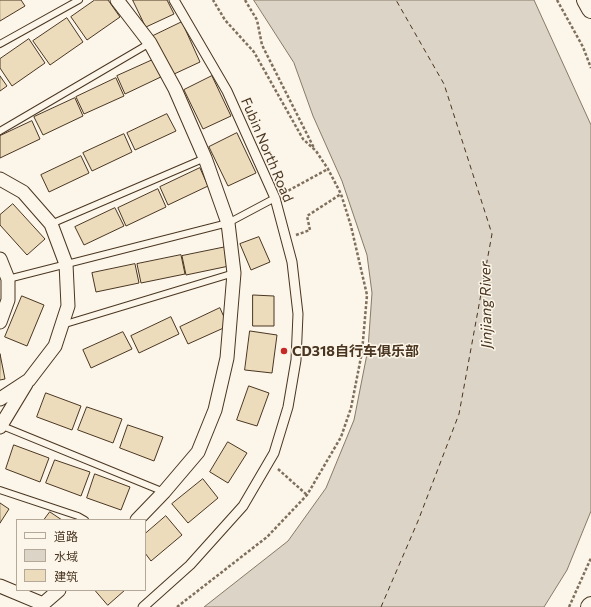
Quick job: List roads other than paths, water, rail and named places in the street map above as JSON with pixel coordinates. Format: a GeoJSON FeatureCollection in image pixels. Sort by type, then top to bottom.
{"type":"FeatureCollection","features":[{"type":"Feature","properties":{"kind":"main road"},"geometry":{"type":"LineString","coordinates":[[586,0],[591,9]]}},
{"type":"Feature","properties":{"kind":"street"},"geometry":{"type":"LineString","coordinates":[[117,0],[150,43],[175,89],[206,158],[228,223],[234,273],[227,358],[215,410],[198,452],[164,492],[138,519]]}},
{"type":"Feature","properties":{"kind":"street","name":"Fubin North Road"},"geometry":{"type":"LineString","coordinates":[[142,607],[190,565],[243,506],[274,453],[288,407],[296,360],[298,314],[292,262],[275,198],[226,91],[174,0]]}},
{"type":"Feature","properties":{"kind":"street"},"geometry":{"type":"LineString","coordinates":[[0,179],[23,192],[51,224],[66,264],[68,306],[55,346],[29,380],[0,426]]}},
{"type":"Feature","properties":{"kind":"street"},"geometry":{"type":"LineString","coordinates":[[0,258],[8,279],[8,300],[0,322]]}},
{"type":"Feature","properties":{"kind":"street"},"geometry":{"type":"LineString","coordinates":[[0,399],[29,380]]}},
{"type":"Feature","properties":{"kind":"street"},"geometry":{"type":"LineString","coordinates":[[0,586],[44,605],[58,591]]}},
{"type":"Feature","properties":{"kind":"lane"},"geometry":{"type":"LineString","coordinates":[[0,44],[79,0]]}},
{"type":"Feature","properties":{"kind":"lane"},"geometry":{"type":"LineString","coordinates":[[0,130],[150,43]]}},
{"type":"Feature","properties":{"kind":"lane"},"geometry":{"type":"LineString","coordinates":[[51,224],[206,158]]}},
{"type":"Feature","properties":{"kind":"lane"},"geometry":{"type":"LineString","coordinates":[[8,279],[228,223],[275,198]]}},
{"type":"Feature","properties":{"kind":"lane"},"geometry":{"type":"LineString","coordinates":[[62,325],[234,273]]}},
{"type":"Feature","properties":{"kind":"lane"},"geometry":{"type":"LineString","coordinates":[[0,426],[164,492]]}},
{"type":"Feature","properties":{"kind":"lane"},"geometry":{"type":"LineString","coordinates":[[0,490],[83,519]]}},
{"type":"Feature","properties":{"kind":"water","name":"Jinjiang River"},"geometry":{"type":"Polygon","coordinates":[[[254,0],[534,0],[591,125],[591,511],[567,570],[544,607],[204,607],[288,541],[326,488],[354,420],[368,349],[372,293],[367,255],[342,181],[313,116],[294,63],[254,0]]]}},
{"type":"Feature","properties":{"kind":"place","name":"CD318自行车俱乐部"},"geometry":{"type":"Point","coordinates":[284,351]}}]}
